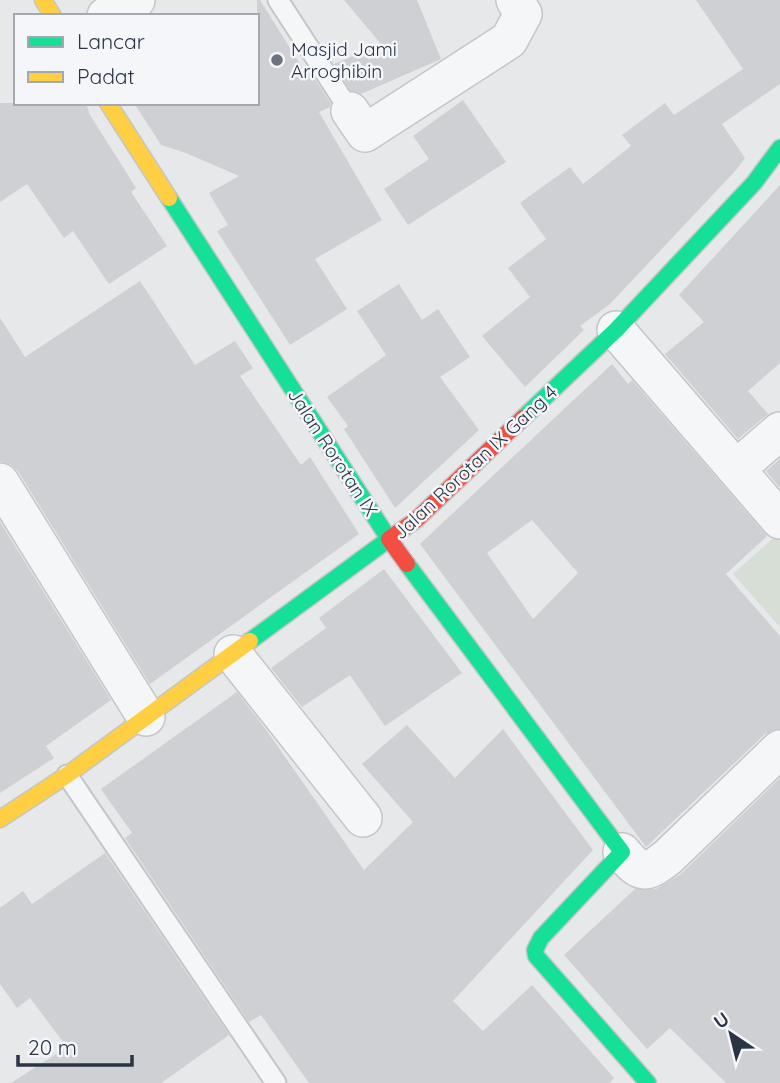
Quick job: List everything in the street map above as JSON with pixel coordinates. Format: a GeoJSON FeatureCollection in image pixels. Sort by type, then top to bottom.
{"type":"FeatureCollection","features":[{"type":"Feature","properties":{"kind":"street"},"geometry":{"type":"LineString","coordinates":[[110,14],[136,0]]}},
{"type":"Feature","properties":{"kind":"street"},"geometry":{"type":"LineString","coordinates":[[350,111],[365,133],[509,40],[523,14],[515,0]]}},
{"type":"Feature","properties":{"kind":"street","name":"Jalan Rorotan IX"},"geometry":{"type":"LineString","coordinates":[[109,105],[388,539]]}},
{"type":"Feature","properties":{"kind":"street","name":"Jalan Rorotan IX Gang 4"},"geometry":{"type":"LineString","coordinates":[[622,852],[388,539],[416,520],[616,330],[754,183],[780,148]]}},
{"type":"Feature","properties":{"kind":"street"},"geometry":{"type":"LineString","coordinates":[[616,330],[780,520]]}},
{"type":"Feature","properties":{"kind":"street"},"geometry":{"type":"LineString","coordinates":[[736,469],[780,431]]}},
{"type":"Feature","properties":{"kind":"street"},"geometry":{"type":"LineString","coordinates":[[0,482],[146,717]]}},
{"type":"Feature","properties":{"kind":"street"},"geometry":{"type":"LineString","coordinates":[[0,819],[66,775],[388,539]]}},
{"type":"Feature","properties":{"kind":"street"},"geometry":{"type":"LineString","coordinates":[[233,654],[363,818]]}},
{"type":"Feature","properties":{"kind":"street"},"geometry":{"type":"LineString","coordinates":[[648,1083],[538,961],[535,950],[541,938],[622,852],[636,868],[647,872],[651,870],[668,857],[780,749]]}},
{"type":"Feature","properties":{"kind":"lane"},"geometry":{"type":"LineString","coordinates":[[278,0],[350,111]]}},
{"type":"Feature","properties":{"kind":"lane"},"geometry":{"type":"LineString","coordinates":[[66,775],[276,1083]]}},
{"type":"Feature","properties":{"kind":"shaded area"},"geometry":{"type":"Polygon","coordinates":[[[780,533],[780,627],[733,574],[780,533]]]}},
{"type":"Feature","properties":{"kind":"building"},"geometry":{"type":"Polygon","coordinates":[[[257,0],[260,0],[307,75],[311,73],[331,104],[319,112],[382,220],[315,259],[347,309],[290,345],[217,231],[228,225],[209,193],[239,176],[161,145],[135,105],[259,105],[257,0]]]}},
{"type":"Feature","properties":{"kind":"building"},"geometry":{"type":"Polygon","coordinates":[[[344,0],[417,0],[441,59],[361,94],[351,91],[334,64],[381,44],[344,0]]]}},
{"type":"Feature","properties":{"kind":"building"},"geometry":{"type":"Polygon","coordinates":[[[696,0],[780,0],[780,84],[722,124],[745,158],[737,169],[610,304],[580,326],[584,330],[525,387],[482,336],[530,297],[508,268],[546,239],[520,203],[570,167],[583,184],[631,146],[622,135],[665,103],[674,115],[743,69],[696,0]]]}},
{"type":"Feature","properties":{"kind":"building"},"geometry":{"type":"Polygon","coordinates":[[[463,100],[506,162],[408,225],[384,189],[429,159],[413,136],[463,100]]]}},
{"type":"Feature","properties":{"kind":"building"},"geometry":{"type":"Polygon","coordinates":[[[0,103],[87,105],[90,115],[136,188],[131,192],[167,246],[109,284],[73,231],[64,238],[27,184],[0,202],[0,103]]]}},
{"type":"Feature","properties":{"kind":"building"},"geometry":{"type":"Polygon","coordinates":[[[780,185],[780,363],[748,391],[768,414],[738,439],[665,354],[704,322],[679,295],[780,185]]]}},
{"type":"Feature","properties":{"kind":"building"},"geometry":{"type":"Polygon","coordinates":[[[140,281],[195,365],[235,341],[253,368],[240,376],[301,465],[310,457],[359,534],[150,684],[18,471],[10,464],[0,461],[0,318],[25,357],[140,281]]]}},
{"type":"Feature","properties":{"kind":"building"},"geometry":{"type":"Polygon","coordinates":[[[399,284],[422,320],[438,309],[470,357],[440,377],[479,430],[395,508],[344,429],[348,426],[327,397],[386,355],[357,311],[399,284]]]}},
{"type":"Feature","properties":{"kind":"building"},"geometry":{"type":"Polygon","coordinates":[[[612,364],[628,384],[632,380],[767,536],[726,574],[780,636],[780,729],[765,734],[646,847],[420,544],[612,364]],[[532,520],[487,553],[533,619],[578,573],[532,520]]]}},
{"type":"Feature","properties":{"kind":"building"},"geometry":{"type":"Polygon","coordinates":[[[780,459],[780,488],[766,471],[780,459]]]}},
{"type":"Feature","properties":{"kind":"building"},"geometry":{"type":"Polygon","coordinates":[[[0,522],[111,700],[46,746],[54,758],[0,793],[0,522]]]}},
{"type":"Feature","properties":{"kind":"building"},"geometry":{"type":"Polygon","coordinates":[[[384,569],[462,673],[385,726],[350,675],[302,707],[271,668],[326,628],[319,618],[384,569]]]}},
{"type":"Feature","properties":{"kind":"building"},"geometry":{"type":"Polygon","coordinates":[[[237,692],[364,870],[413,822],[362,764],[407,725],[455,778],[503,729],[593,850],[453,1001],[483,1031],[532,985],[614,1078],[609,1083],[309,1083],[261,1015],[249,1022],[125,838],[132,833],[101,789],[237,692]]]}},
{"type":"Feature","properties":{"kind":"building"},"geometry":{"type":"Polygon","coordinates":[[[780,778],[780,1083],[726,1083],[670,1028],[647,1049],[564,955],[635,889],[656,889],[681,874],[780,778]]]}},
{"type":"Feature","properties":{"kind":"building"},"geometry":{"type":"Polygon","coordinates":[[[105,853],[229,1035],[161,1083],[11,1083],[67,1047],[30,998],[17,1008],[0,984],[0,908],[23,891],[32,904],[105,853]]]}},
{"type":"Feature","properties":{"kind":"traffic: fast"},"geometry":{"type":"LineString","coordinates":[[523,418],[616,330],[754,183],[780,148]]}},
{"type":"Feature","properties":{"kind":"traffic: fast"},"geometry":{"type":"LineString","coordinates":[[169,198],[389,539],[250,641]]}},
{"type":"Feature","properties":{"kind":"traffic: fast"},"geometry":{"type":"LineString","coordinates":[[407,564],[622,852],[541,938],[535,950],[536,956],[648,1083]]}},
{"type":"Feature","properties":{"kind":"traffic: slow"},"geometry":{"type":"LineString","coordinates":[[43,0],[52,14]]}},
{"type":"Feature","properties":{"kind":"traffic: slow"},"geometry":{"type":"LineString","coordinates":[[109,105],[169,198]]}},
{"type":"Feature","properties":{"kind":"traffic: slow"},"geometry":{"type":"LineString","coordinates":[[0,819],[67,775],[250,641]]}},
{"type":"Feature","properties":{"kind":"traffic: jam"},"geometry":{"type":"LineString","coordinates":[[407,564],[389,539],[416,520],[523,418]]}},
{"type":"Feature","properties":{"kind":"place","name":"Masjid Jami Arroghibin"},"geometry":{"type":"Point","coordinates":[277,60]}}]}
